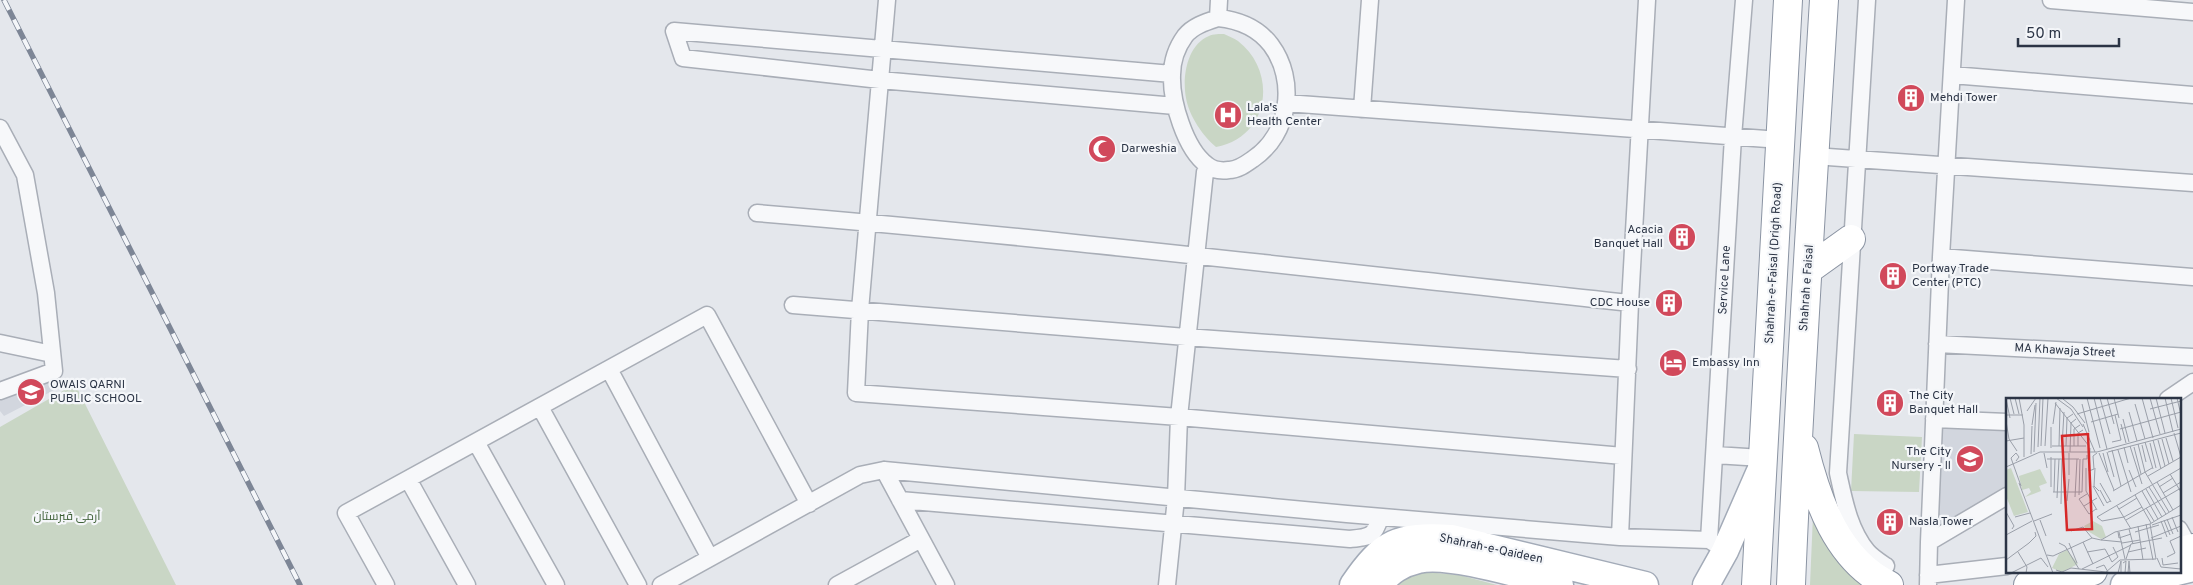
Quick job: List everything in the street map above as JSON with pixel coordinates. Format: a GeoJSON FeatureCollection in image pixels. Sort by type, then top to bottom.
{"type":"FeatureCollection","features":[{"type":"Feature","properties":{"kind":"highway","name":"Shahrah-e-Faisal (Drigh Road)"},"geometry":{"type":"LineString","coordinates":[[1756,585],[1788,0]]}},
{"type":"Feature","properties":{"kind":"highway"},"geometry":{"type":"LineString","coordinates":[[1814,156],[1824,0]]}},
{"type":"Feature","properties":{"kind":"highway","name":"Shahrah e Faisal"},"geometry":{"type":"LineString","coordinates":[[1798,420],[1809,269],[1814,156]]}},
{"type":"Feature","properties":{"kind":"highway"},"geometry":{"type":"LineString","coordinates":[[1809,269],[1851,239]]}},
{"type":"Feature","properties":{"kind":"highway"},"geometry":{"type":"LineString","coordinates":[[1798,420],[1811,474],[1823,507],[1839,539],[1856,561],[1874,578],[1887,576]]}},
{"type":"Feature","properties":{"kind":"highway"},"geometry":{"type":"LineString","coordinates":[[1791,585],[1798,420]]}},
{"type":"Feature","properties":{"kind":"highway"},"geometry":{"type":"LineString","coordinates":[[2028,585],[2088,572]]}},
{"type":"Feature","properties":{"kind":"main road"},"geometry":{"type":"LineString","coordinates":[[1706,585],[1717,545],[1762,464]]}},
{"type":"Feature","properties":{"kind":"main road","name":"Shahrah-e-Qaideen"},"geometry":{"type":"LineString","coordinates":[[1353,585],[1370,560],[1391,544],[1418,536],[1451,538],[1645,585]]}},
{"type":"Feature","properties":{"kind":"main road","name":"Shahrah-e-Qaideen"},"geometry":{"type":"LineString","coordinates":[[1381,585],[1383,580],[1400,566],[1418,559],[1437,558],[1459,561],[1560,585]]}},
{"type":"Feature","properties":{"kind":"main road"},"geometry":{"type":"LineString","coordinates":[[2180,571],[2193,568]]}},
{"type":"Feature","properties":{"kind":"main road"},"geometry":{"type":"LineString","coordinates":[[2124,585],[2177,572]]}},
{"type":"Feature","properties":{"kind":"street"},"geometry":{"type":"LineString","coordinates":[[887,0],[860,310],[856,393],[1179,417],[1623,456]]}},
{"type":"Feature","properties":{"kind":"street"},"geometry":{"type":"LineString","coordinates":[[1218,18],[1219,0]]}},
{"type":"Feature","properties":{"kind":"street"},"geometry":{"type":"LineString","coordinates":[[1362,108],[1370,0]]}},
{"type":"Feature","properties":{"kind":"street"},"geometry":{"type":"LineString","coordinates":[[1620,536],[1630,303],[1647,0]]}},
{"type":"Feature","properties":{"kind":"street","name":"Service Lane"},"geometry":{"type":"LineString","coordinates":[[1717,545],[1715,455],[1733,137],[1744,0]]}},
{"type":"Feature","properties":{"kind":"street"},"geometry":{"type":"LineString","coordinates":[[1867,0],[1838,473],[1844,503],[1854,530],[1887,576]]}},
{"type":"Feature","properties":{"kind":"street"},"geometry":{"type":"LineString","coordinates":[[1956,0],[1941,257],[1928,580],[2006,566]]}},
{"type":"Feature","properties":{"kind":"street"},"geometry":{"type":"LineString","coordinates":[[2051,0],[2193,12]]}},
{"type":"Feature","properties":{"kind":"street"},"geometry":{"type":"LineString","coordinates":[[1218,18],[1239,22],[1256,31],[1270,44],[1282,64],[1287,84],[1282,123],[1274,139],[1261,154],[1246,164],[1231,170],[1221,170],[1208,166],[1192,144],[1175,106],[1172,74],[1175,54],[1186,36],[1198,25],[1218,18]]}},
{"type":"Feature","properties":{"kind":"street"},"geometry":{"type":"LineString","coordinates":[[1172,74],[674,31],[683,58],[880,80],[1175,106]]}},
{"type":"Feature","properties":{"kind":"street"},"geometry":{"type":"LineString","coordinates":[[1952,75],[2193,95]]}},
{"type":"Feature","properties":{"kind":"street"},"geometry":{"type":"LineString","coordinates":[[1286,103],[1781,140]]}},
{"type":"Feature","properties":{"kind":"street"},"geometry":{"type":"LineString","coordinates":[[0,128],[25,175],[46,293],[54,371],[0,391]]}},
{"type":"Feature","properties":{"kind":"street"},"geometry":{"type":"LineString","coordinates":[[1814,156],[2193,183]]}},
{"type":"Feature","properties":{"kind":"street"},"geometry":{"type":"LineString","coordinates":[[1167,585],[1176,498],[1179,417],[1186,337],[1205,172],[1208,166]]}},
{"type":"Feature","properties":{"kind":"street"},"geometry":{"type":"LineString","coordinates":[[757,213],[868,222],[1630,303]]}},
{"type":"Feature","properties":{"kind":"street"},"geometry":{"type":"LineString","coordinates":[[1941,257],[2193,277]]}},
{"type":"Feature","properties":{"kind":"street"},"geometry":{"type":"LineString","coordinates":[[792,305],[1186,337],[1628,369]]}},
{"type":"Feature","properties":{"kind":"street"},"geometry":{"type":"LineString","coordinates":[[386,585],[346,513],[708,315],[809,504]]}},
{"type":"Feature","properties":{"kind":"street"},"geometry":{"type":"LineString","coordinates":[[0,343],[52,354]]}},
{"type":"Feature","properties":{"kind":"street","name":"MA Khawaja Street"},"geometry":{"type":"LineString","coordinates":[[1937,344],[2193,357]]}},
{"type":"Feature","properties":{"kind":"street"},"geometry":{"type":"LineString","coordinates":[[609,369],[710,558]]}},
{"type":"Feature","properties":{"kind":"street"},"geometry":{"type":"LineString","coordinates":[[2169,398],[2193,382]]}},
{"type":"Feature","properties":{"kind":"street"},"geometry":{"type":"LineString","coordinates":[[540,406],[638,585]]}},
{"type":"Feature","properties":{"kind":"street"},"geometry":{"type":"LineString","coordinates":[[1934,419],[2006,422]]}},
{"type":"Feature","properties":{"kind":"street"},"geometry":{"type":"LineString","coordinates":[[476,442],[556,585]]}},
{"type":"Feature","properties":{"kind":"street"},"geometry":{"type":"LineString","coordinates":[[1715,455],[1762,464]]}},
{"type":"Feature","properties":{"kind":"street"},"geometry":{"type":"LineString","coordinates":[[884,470],[946,585]]}},
{"type":"Feature","properties":{"kind":"street"},"geometry":{"type":"LineString","coordinates":[[661,585],[860,475],[884,470],[1380,517],[1717,545]]}},
{"type":"Feature","properties":{"kind":"street"},"geometry":{"type":"LineString","coordinates":[[408,479],[467,585]]}},
{"type":"Feature","properties":{"kind":"street"},"geometry":{"type":"LineString","coordinates":[[1929,542],[2006,497]]}},
{"type":"Feature","properties":{"kind":"street"},"geometry":{"type":"LineString","coordinates":[[900,500],[1350,539],[1367,537],[1376,530],[1380,517]]}},
{"type":"Feature","properties":{"kind":"street"},"geometry":{"type":"LineString","coordinates":[[837,585],[921,539]]}},
{"type":"Feature","properties":{"kind":"shaded area","name":"OWAIS QARNI PUBLIC SCHOOL"},"geometry":{"type":"Polygon","coordinates":[[[56,374],[60,387],[4,416],[0,411],[0,396],[56,374]]]}},
{"type":"Feature","properties":{"kind":"shaded area","name":"The City Nursery - ll"},"geometry":{"type":"Polygon","coordinates":[[[1934,419],[2006,422],[2006,497],[1929,542],[1934,419]]]}},
{"type":"Feature","properties":{"kind":"green space"},"geometry":{"type":"Polygon","coordinates":[[[1224,34],[1238,41],[1251,54],[1259,69],[1263,86],[1262,102],[1257,117],[1248,131],[1234,141],[1216,147],[1193,119],[1186,98],[1185,81],[1188,63],[1196,47],[1209,36],[1224,34]]]}},
{"type":"Feature","properties":{"kind":"green space","name":"آرمی قبرستان"},"geometry":{"type":"Polygon","coordinates":[[[75,384],[176,585],[0,585],[0,427],[75,384]]]}},
{"type":"Feature","properties":{"kind":"green space"},"geometry":{"type":"Polygon","coordinates":[[[1854,434],[1922,437],[1919,492],[1851,491],[1854,434]]]}},
{"type":"Feature","properties":{"kind":"green space"},"geometry":{"type":"Polygon","coordinates":[[[1813,515],[1868,585],[1810,585],[1813,515]]]}},
{"type":"Feature","properties":{"kind":"green space"},"geometry":{"type":"Polygon","coordinates":[[[1414,571],[1459,575],[1497,585],[1398,585],[1414,571]]]}},
{"type":"Feature","properties":{"kind":"railway"},"geometry":{"type":"LineString","coordinates":[[4,0],[300,585]]}},
{"type":"Feature","properties":{"kind":"place","name":"Mehdi Tower"},"geometry":{"type":"Point","coordinates":[1911,98]}},
{"type":"Feature","properties":{"kind":"place","name":"Lala's Health Center"},"geometry":{"type":"Point","coordinates":[1228,115]}},
{"type":"Feature","properties":{"kind":"place","name":"Darweshia"},"geometry":{"type":"Point","coordinates":[1102,149]}},
{"type":"Feature","properties":{"kind":"place","name":"Acacia Banquet Hall"},"geometry":{"type":"Point","coordinates":[1682,237]}},
{"type":"Feature","properties":{"kind":"place","name":"Portway Trade Center (PTC)"},"geometry":{"type":"Point","coordinates":[1893,276]}},
{"type":"Feature","properties":{"kind":"place","name":"CDC House"},"geometry":{"type":"Point","coordinates":[1669,303]}},
{"type":"Feature","properties":{"kind":"place","name":"Embassy Inn"},"geometry":{"type":"Point","coordinates":[1673,363]}},
{"type":"Feature","properties":{"kind":"place","name":"OWAIS QARNI PUBLIC SCHOOL"},"geometry":{"type":"Point","coordinates":[31,392]}},
{"type":"Feature","properties":{"kind":"place","name":"The City Banquet Hall"},"geometry":{"type":"Point","coordinates":[1890,403]}},
{"type":"Feature","properties":{"kind":"place","name":"The City Nursery - ll"},"geometry":{"type":"Point","coordinates":[1970,459]}},
{"type":"Feature","properties":{"kind":"place","name":"Nasla Tower"},"geometry":{"type":"Point","coordinates":[1890,522]}}]}
